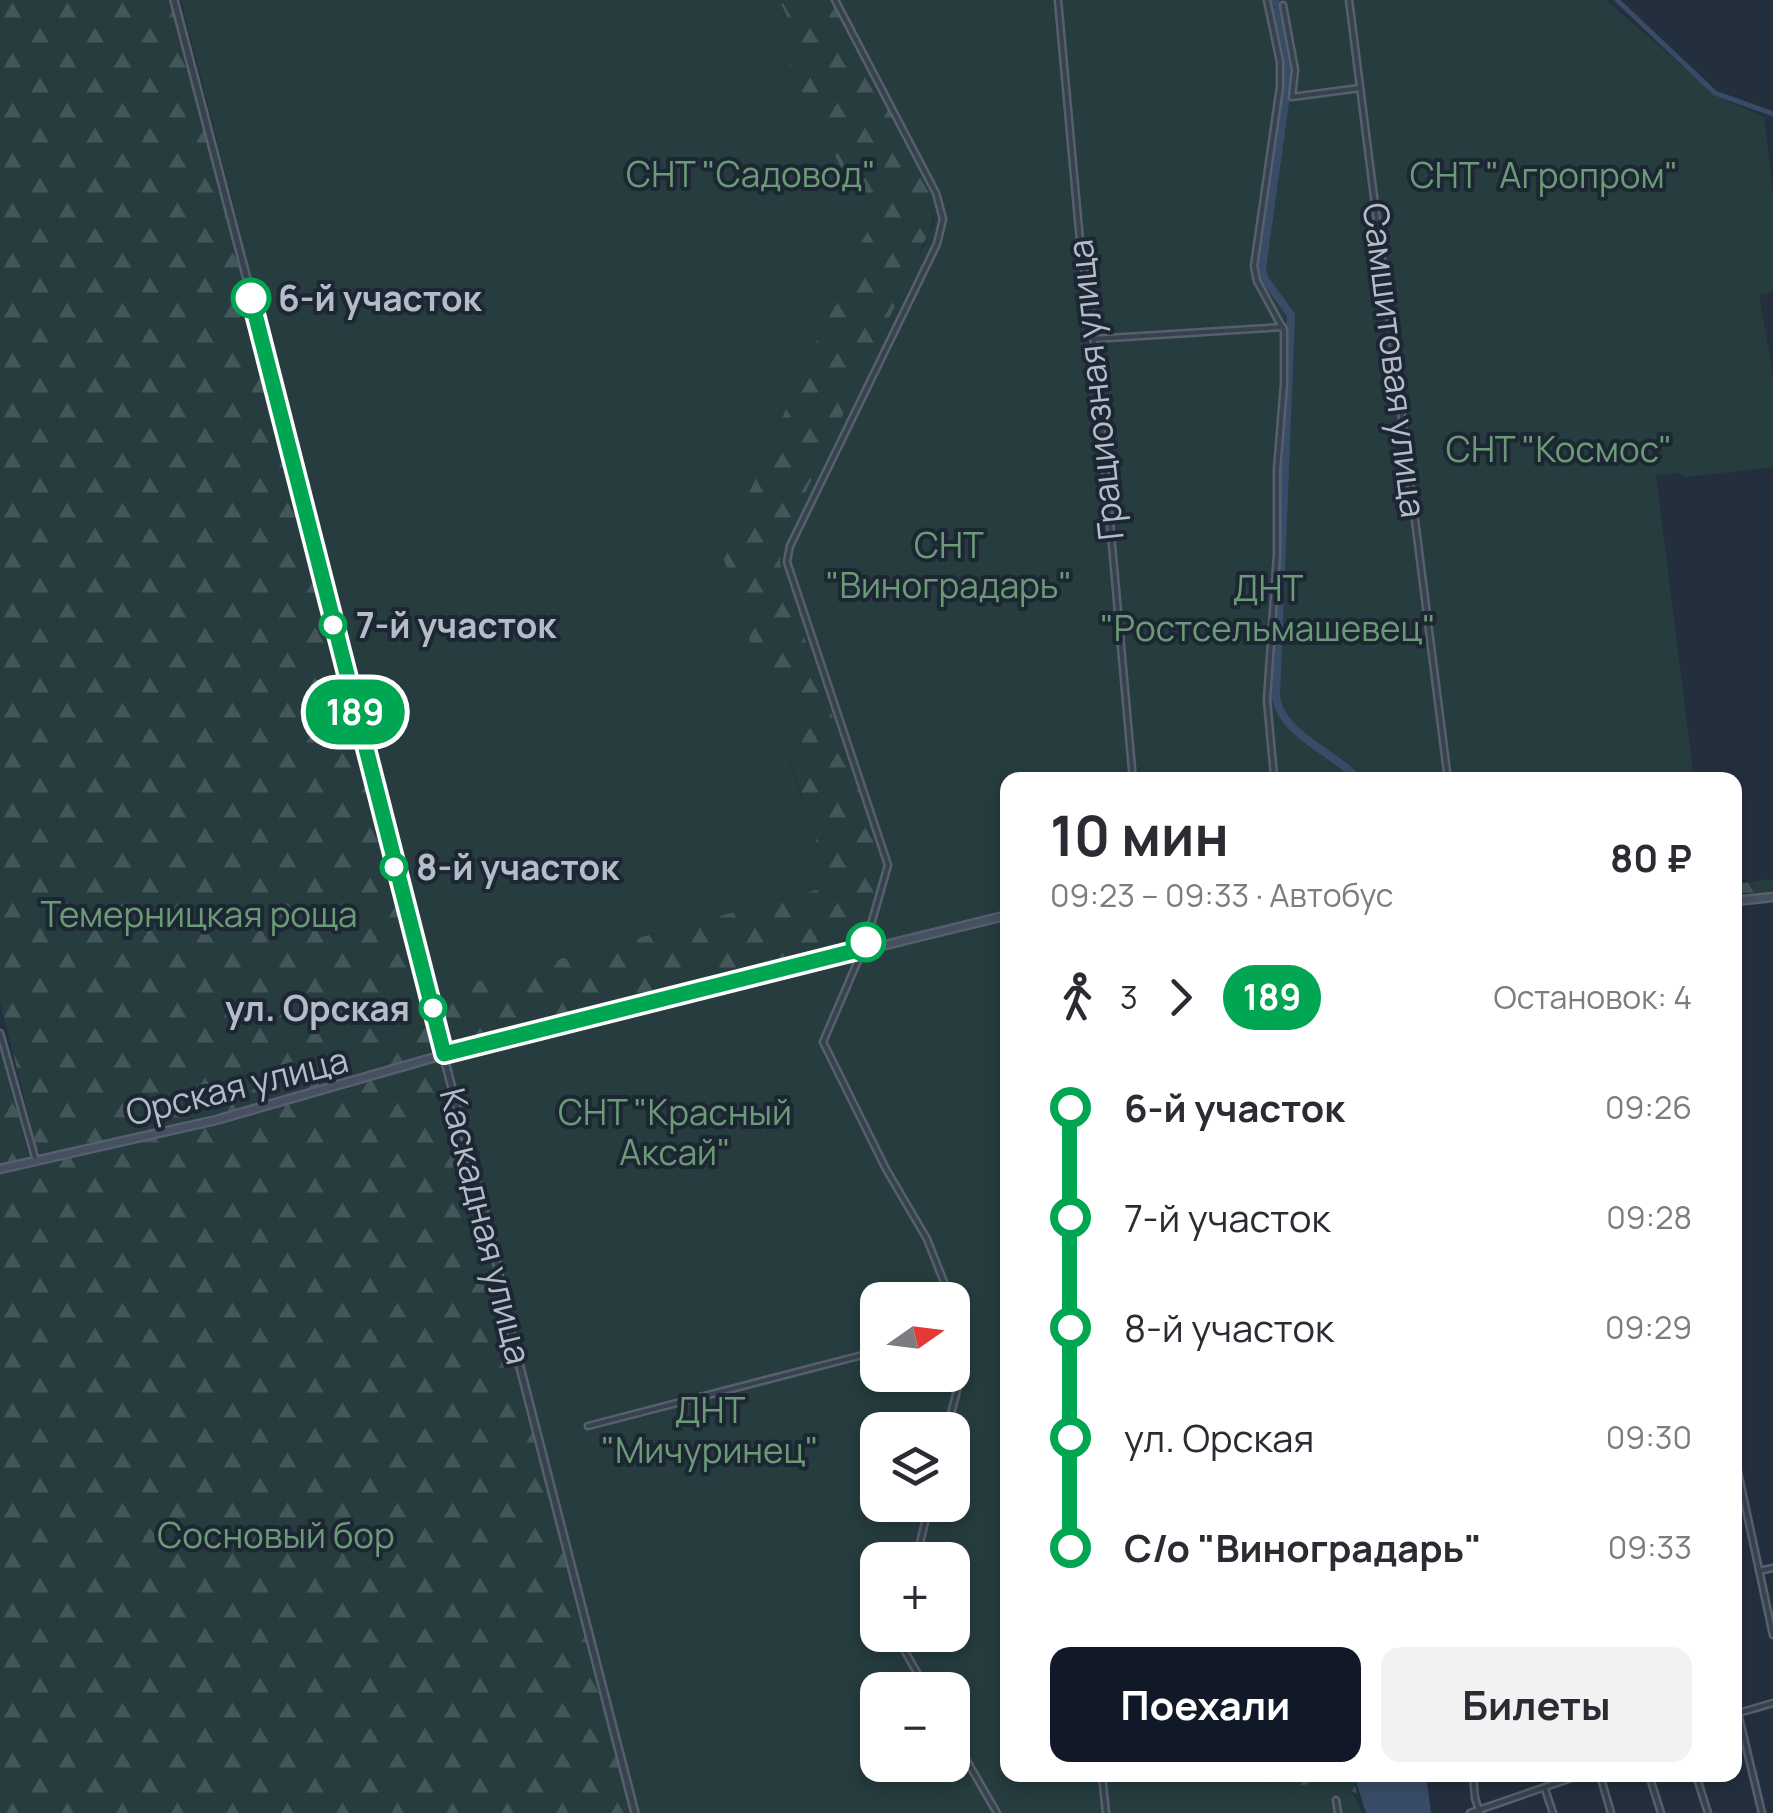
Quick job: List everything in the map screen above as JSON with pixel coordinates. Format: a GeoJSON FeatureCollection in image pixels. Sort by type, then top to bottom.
{"type":"FeatureCollection","features":[{"type":"Feature","properties":{"kind":"main road"},"geometry":{"type":"LineString","coordinates":[[1742,901],[1773,897]]}},
{"type":"Feature","properties":{"kind":"main road","name":"Орская улица"},"geometry":{"type":"LineString","coordinates":[[0,1169],[216,1120],[444,1054],[1000,916]]}},
{"type":"Feature","properties":{"kind":"street","name":"Каскадная улица"},"geometry":{"type":"LineString","coordinates":[[174,0],[635,1813]]}},
{"type":"Feature","properties":{"kind":"street"},"geometry":{"type":"LineString","coordinates":[[835,0],[936,193],[942,218],[937,244],[790,546],[787,562],[887,856],[887,876],[863,949],[823,1042],[886,1169],[927,1240],[944,1282]]}},
{"type":"Feature","properties":{"kind":"street","name":"Грациозная улица"},"geometry":{"type":"LineString","coordinates":[[1058,0],[1133,772]]}},
{"type":"Feature","properties":{"kind":"street"},"geometry":{"type":"LineString","coordinates":[[1267,0],[1280,62],[1280,87],[1254,266],[1257,281],[1283,327],[1284,384],[1268,700],[1274,772]]}},
{"type":"Feature","properties":{"kind":"street","name":"Самшитовая улица"},"geometry":{"type":"LineString","coordinates":[[1349,0],[1447,772]]}},
{"type":"Feature","properties":{"kind":"street"},"geometry":{"type":"LineString","coordinates":[[1284,6],[1294,70],[1292,98],[1360,88]]}},
{"type":"Feature","properties":{"kind":"street"},"geometry":{"type":"LineString","coordinates":[[1092,339],[1184,330],[1283,327]]}},
{"type":"Feature","properties":{"kind":"street"},"geometry":{"type":"LineString","coordinates":[[0,1032],[36,1161]]}},
{"type":"Feature","properties":{"kind":"street"},"geometry":{"type":"LineString","coordinates":[[588,1426],[860,1356]]}},
{"type":"Feature","properties":{"kind":"street"},"geometry":{"type":"LineString","coordinates":[[1742,1492],[1773,1635]]}},
{"type":"Feature","properties":{"kind":"street"},"geometry":{"type":"LineString","coordinates":[[1758,1571],[1773,1568]]}},
{"type":"Feature","properties":{"kind":"street"},"geometry":{"type":"LineString","coordinates":[[1742,1711],[1773,1703]]}},
{"type":"Feature","properties":{"kind":"street"},"geometry":{"type":"LineString","coordinates":[[1742,1736],[1762,1813]]}},
{"type":"Feature","properties":{"kind":"street"},"geometry":{"type":"LineString","coordinates":[[970,1766],[997,1813]]}},
{"type":"Feature","properties":{"kind":"street"},"geometry":{"type":"LineString","coordinates":[[1103,1782],[1106,1813]]}},
{"type":"Feature","properties":{"kind":"street"},"geometry":{"type":"LineString","coordinates":[[1473,1782],[1480,1812]]}},
{"type":"Feature","properties":{"kind":"street"},"geometry":{"type":"LineString","coordinates":[[1470,1813],[1546,1791],[1561,1782]]}},
{"type":"Feature","properties":{"kind":"street"},"geometry":{"type":"LineString","coordinates":[[1602,1782],[1611,1813]]}},
{"type":"Feature","properties":{"kind":"street"},"geometry":{"type":"LineString","coordinates":[[1651,1782],[1661,1813]]}},
{"type":"Feature","properties":{"kind":"street"},"geometry":{"type":"LineString","coordinates":[[1698,1782],[1708,1813]]}},
{"type":"Feature","properties":{"kind":"street"},"geometry":{"type":"LineString","coordinates":[[1546,1791],[1553,1813]]}},
{"type":"Feature","properties":{"kind":"street"},"geometry":{"type":"LineString","coordinates":[[1336,1800],[1338,1813]]}},
{"type":"Feature","properties":{"kind":"green space","name":"Темерницкая роща"},"geometry":{"type":"Polygon","coordinates":[[[0,0],[173,0],[436,1044],[431,1053],[370,1075],[45,1157],[37,1149],[0,1001],[0,0]]]}},
{"type":"Feature","properties":{"kind":"green space","name":"СНТ \"Садовод\""},"geometry":{"type":"Polygon","coordinates":[[[181,0],[779,0],[787,17],[772,24],[793,74],[868,220],[867,233],[815,345],[821,350],[815,362],[808,359],[722,554],[768,698],[784,695],[806,752],[789,758],[803,803],[812,800],[824,836],[815,839],[823,865],[819,889],[434,993],[181,0]]]}},
{"type":"Feature","properties":{"kind":"green space"},"geometry":{"type":"Polygon","coordinates":[[[779,0],[831,0],[933,200],[930,231],[785,584],[885,860],[882,884],[857,948],[456,1048],[443,1039],[434,993],[819,889],[823,865],[815,838],[823,836],[811,801],[804,803],[789,757],[806,751],[768,699],[722,554],[808,358],[821,350],[814,346],[852,258],[859,252],[772,23],[787,17],[779,0]]]}},
{"type":"Feature","properties":{"kind":"green space"},"geometry":{"type":"Polygon","coordinates":[[[831,0],[1346,0],[1444,772],[1000,772],[1000,913],[857,948],[882,884],[885,860],[785,584],[780,562],[782,541],[934,225],[932,192],[831,0]]]}},
{"type":"Feature","properties":{"kind":"green space"},"geometry":{"type":"Polygon","coordinates":[[[1352,0],[1606,0],[1717,96],[1764,117],[1773,191],[1773,292],[1759,295],[1773,374],[1773,467],[1687,477],[1676,473],[1656,476],[1693,772],[1451,772],[1352,0]]]}},
{"type":"Feature","properties":{"kind":"green space"},"geometry":{"type":"Polygon","coordinates":[[[1773,879],[1773,892],[1742,895],[1742,883],[1773,879]]]}},
{"type":"Feature","properties":{"kind":"green space"},"geometry":{"type":"Polygon","coordinates":[[[1000,918],[1000,1782],[1274,1782],[1267,1785],[1268,1798],[1293,1795],[1292,1787],[1346,1782],[1362,1813],[635,1813],[474,1177],[484,1174],[479,1151],[470,1151],[447,1060],[453,1054],[858,950],[846,983],[853,986],[858,974],[854,973],[863,952],[1000,918]]]}},
{"type":"Feature","properties":{"kind":"green space"},"geometry":{"type":"Polygon","coordinates":[[[0,1044],[29,1157],[0,1163],[0,1044]]]}},
{"type":"Feature","properties":{"kind":"green space","name":"Сосновый бор"},"geometry":{"type":"Polygon","coordinates":[[[432,1060],[440,1063],[632,1813],[0,1813],[0,1174],[343,1090],[432,1060]]]}},
{"type":"Feature","properties":{"kind":"green space"},"geometry":{"type":"Polygon","coordinates":[[[1355,1782],[1357,1795],[1349,1789],[1292,1788],[1293,1795],[1267,1798],[1267,1785],[1355,1782]]]}},
{"type":"Feature","properties":{"kind":"water"},"geometry":{"type":"Polygon","coordinates":[[[1356,1782],[1427,1782],[1431,1813],[1366,1813],[1356,1782]]]}},
{"type":"Feature","properties":{"kind":"waterway"},"geometry":{"type":"LineString","coordinates":[[1617,0],[1715,93],[1773,114]]}},
{"type":"Feature","properties":{"kind":"waterway"},"geometry":{"type":"LineString","coordinates":[[1277,11],[1288,81],[1262,268],[1264,278],[1291,315],[1276,698],[1299,734],[1351,772]]}},
{"type":"Feature","properties":{"kind":"bus line","name":"189"},"geometry":{"type":"LineString","coordinates":[[251,298],[444,1054],[863,949],[866,942]]}},
{"type":"Feature","properties":{"kind":"place","name":"6-й участок"},"geometry":{"type":"Point","coordinates":[251,298]}},
{"type":"Feature","properties":{"kind":"place","name":"7-й участок"},"geometry":{"type":"Point","coordinates":[333,625]}},
{"type":"Feature","properties":{"kind":"place","name":"8-й участок"},"geometry":{"type":"Point","coordinates":[394,867]}},
{"type":"Feature","properties":{"kind":"place","name":"ул. Орская"},"geometry":{"type":"Point","coordinates":[433,1008]}},
{"type":"Feature","properties":{"kind":"park label","name":"СНТ \"Агропром\""},"geometry":{"type":"Point","coordinates":[1544,175]}},
{"type":"Feature","properties":{"kind":"park label","name":"СНТ \"Космос\""},"geometry":{"type":"Point","coordinates":[1559,449]}},
{"type":"Feature","properties":{"kind":"park label","name":"СНТ \"Виноградарь\""},"geometry":{"type":"Point","coordinates":[949,565]}},
{"type":"Feature","properties":{"kind":"park label","name":"ДНТ \"Ростсельмашевец\""},"geometry":{"type":"Point","coordinates":[1268,608]}},
{"type":"Feature","properties":{"kind":"park label","name":"СНТ \"Красный Аксай\""},"geometry":{"type":"Point","coordinates":[675,1132]}},
{"type":"Feature","properties":{"kind":"park label","name":"ДНТ \"Мичуринец\""},"geometry":{"type":"Point","coordinates":[710,1430]}}]}
